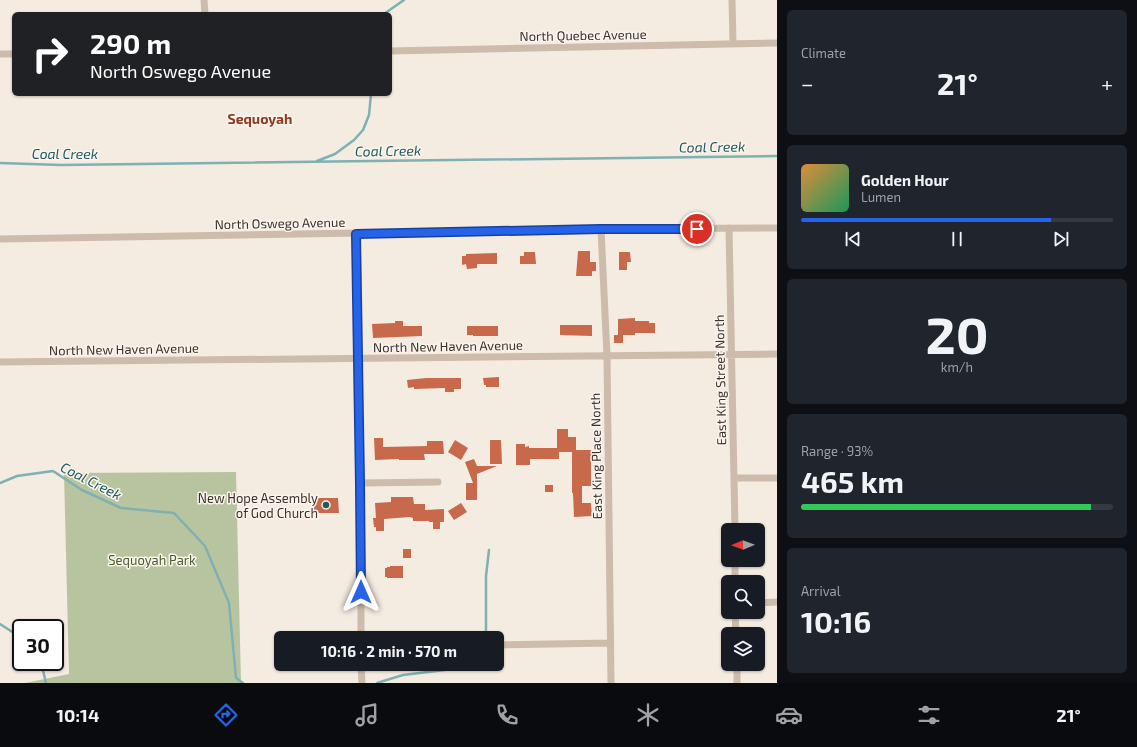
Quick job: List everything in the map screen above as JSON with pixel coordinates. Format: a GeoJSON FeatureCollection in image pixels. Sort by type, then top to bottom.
{"type":"FeatureCollection","features":[{"type":"Feature","properties":{"kind":"street"},"geometry":{"type":"LineString","coordinates":[[204,0],[205,12]]}},
{"type":"Feature","properties":{"kind":"street"},"geometry":{"type":"LineString","coordinates":[[732,0],[733,43]]}},
{"type":"Feature","properties":{"kind":"street","name":"North Quebec Avenue"},"geometry":{"type":"LineString","coordinates":[[394,51],[777,43]]}},
{"type":"Feature","properties":{"kind":"street"},"geometry":{"type":"LineString","coordinates":[[0,54],[12,54]]}},
{"type":"Feature","properties":{"kind":"street","name":"East King Street North"},"geometry":{"type":"LineString","coordinates":[[729,228],[735,523]]}},
{"type":"Feature","properties":{"kind":"street","name":"North Oswego Avenue"},"geometry":{"type":"LineString","coordinates":[[0,239],[601,229],[777,228]]}},
{"type":"Feature","properties":{"kind":"street","name":"East King Place North"},"geometry":{"type":"LineString","coordinates":[[601,229],[607,356],[610,683]]}},
{"type":"Feature","properties":{"kind":"street"},"geometry":{"type":"LineString","coordinates":[[356,234],[361,631]]}},
{"type":"Feature","properties":{"kind":"street","name":"North New Haven Avenue"},"geometry":{"type":"LineString","coordinates":[[0,362],[777,354]]}},
{"type":"Feature","properties":{"kind":"street"},"geometry":{"type":"LineString","coordinates":[[735,478],[777,478]]}},
{"type":"Feature","properties":{"kind":"street"},"geometry":{"type":"LineString","coordinates":[[360,484],[438,482]]}},
{"type":"Feature","properties":{"kind":"street"},"geometry":{"type":"LineString","coordinates":[[765,603],[777,602]]}},
{"type":"Feature","properties":{"kind":"street"},"geometry":{"type":"LineString","coordinates":[[504,645],[610,643]]}},
{"type":"Feature","properties":{"kind":"street"},"geometry":{"type":"LineString","coordinates":[[362,671],[362,683]]}},
{"type":"Feature","properties":{"kind":"street"},"geometry":{"type":"LineString","coordinates":[[737,671],[737,683]]}},
{"type":"Feature","properties":{"kind":"green space","name":"Sequoyah Park"},"geometry":{"type":"Polygon","coordinates":[[[236,472],[241,683],[25,683],[69,674],[64,473],[236,472]]]}},
{"type":"Feature","properties":{"kind":"building"},"geometry":{"type":"Polygon","coordinates":[[[578,251],[590,251],[590,262],[596,262],[596,271],[592,271],[592,276],[576,276],[578,251]]]}},
{"type":"Feature","properties":{"kind":"building"},"geometry":{"type":"Polygon","coordinates":[[[524,252],[535,252],[536,264],[520,264],[520,256],[524,256],[524,252]]]}},
{"type":"Feature","properties":{"kind":"building"},"geometry":{"type":"Polygon","coordinates":[[[619,252],[630,252],[631,262],[627,262],[627,270],[619,270],[619,252]]]}},
{"type":"Feature","properties":{"kind":"building"},"geometry":{"type":"Polygon","coordinates":[[[497,253],[497,264],[477,264],[477,268],[467,269],[466,264],[462,265],[462,256],[466,256],[466,254],[497,253]]]}},
{"type":"Feature","properties":{"kind":"building"},"geometry":{"type":"Polygon","coordinates":[[[635,318],[635,321],[649,321],[649,323],[655,323],[655,333],[618,335],[618,319],[635,318]]]}},
{"type":"Feature","properties":{"kind":"building"},"geometry":{"type":"Polygon","coordinates":[[[395,321],[403,321],[403,326],[422,326],[422,336],[373,338],[372,324],[395,323],[395,321]]]}},
{"type":"Feature","properties":{"kind":"building"},"geometry":{"type":"Polygon","coordinates":[[[560,325],[592,325],[592,336],[560,335],[560,325]]]}},
{"type":"Feature","properties":{"kind":"building"},"geometry":{"type":"Polygon","coordinates":[[[467,326],[498,326],[498,336],[467,335],[467,326]]]}},
{"type":"Feature","properties":{"kind":"building"},"geometry":{"type":"Polygon","coordinates":[[[614,335],[623,335],[623,343],[614,343],[614,335]]]}},
{"type":"Feature","properties":{"kind":"building"},"geometry":{"type":"Polygon","coordinates":[[[499,377],[499,387],[486,387],[486,385],[484,385],[483,378],[499,377]]]}},
{"type":"Feature","properties":{"kind":"building"},"geometry":{"type":"Polygon","coordinates":[[[426,378],[461,378],[461,389],[454,389],[454,392],[445,392],[445,388],[408,388],[407,380],[426,378]]]}},
{"type":"Feature","properties":{"kind":"building"},"geometry":{"type":"Polygon","coordinates":[[[557,429],[568,429],[568,437],[576,437],[576,450],[591,450],[591,486],[582,486],[582,503],[591,503],[592,516],[574,517],[572,493],[572,452],[559,452],[559,459],[530,459],[530,465],[516,465],[516,444],[525,444],[525,447],[529,446],[529,448],[557,448],[557,429]]]}},
{"type":"Feature","properties":{"kind":"building"},"geometry":{"type":"Polygon","coordinates":[[[374,438],[383,438],[383,447],[427,446],[427,441],[443,441],[444,454],[424,454],[425,460],[375,460],[374,438]]]}},
{"type":"Feature","properties":{"kind":"building"},"geometry":{"type":"Polygon","coordinates":[[[455,440],[468,448],[461,460],[448,452],[455,440]]]}},
{"type":"Feature","properties":{"kind":"building"},"geometry":{"type":"Polygon","coordinates":[[[490,440],[501,440],[502,464],[490,464],[490,440]]]}},
{"type":"Feature","properties":{"kind":"building"},"geometry":{"type":"Polygon","coordinates":[[[474,459],[477,466],[497,466],[477,474],[477,500],[466,500],[466,483],[473,483],[465,462],[474,459]]]}},
{"type":"Feature","properties":{"kind":"building"},"geometry":{"type":"Polygon","coordinates":[[[545,485],[553,485],[553,492],[545,492],[545,485]]]}},
{"type":"Feature","properties":{"kind":"building"},"geometry":{"type":"Polygon","coordinates":[[[391,497],[413,497],[414,504],[425,504],[425,510],[444,509],[444,522],[440,522],[440,529],[433,529],[433,522],[413,521],[413,518],[410,517],[384,519],[384,531],[376,531],[373,518],[376,518],[375,503],[391,502],[391,497]]]}},
{"type":"Feature","properties":{"kind":"building","name":"New Hope Assembly of God Church"},"geometry":{"type":"Polygon","coordinates":[[[314,498],[338,498],[339,513],[314,513],[314,498]]]}},
{"type":"Feature","properties":{"kind":"building"},"geometry":{"type":"Polygon","coordinates":[[[461,503],[467,512],[454,520],[448,511],[461,503]]]}},
{"type":"Feature","properties":{"kind":"building"},"geometry":{"type":"Polygon","coordinates":[[[403,549],[411,549],[411,558],[403,558],[403,549]]]}},
{"type":"Feature","properties":{"kind":"building"},"geometry":{"type":"Polygon","coordinates":[[[390,566],[403,566],[403,578],[385,577],[385,568],[390,566]]]}},
{"type":"Feature","properties":{"kind":"waterway"},"geometry":{"type":"LineString","coordinates":[[387,12],[404,0]]}},
{"type":"Feature","properties":{"kind":"waterway"},"geometry":{"type":"LineString","coordinates":[[317,161],[335,154],[354,140],[363,130],[369,115],[371,96]]}},
{"type":"Feature","properties":{"kind":"waterway","name":"Coal Creek"},"geometry":{"type":"LineString","coordinates":[[0,163],[61,165],[777,156]]}},
{"type":"Feature","properties":{"kind":"waterway","name":"Coal Creek"},"geometry":{"type":"LineString","coordinates":[[0,483],[17,476],[53,471],[82,490],[121,508],[174,513],[205,546],[229,603],[236,678],[243,683]]}},
{"type":"Feature","properties":{"kind":"waterway","name":"Coal Creek"},"geometry":{"type":"LineString","coordinates":[[486,631],[486,576],[489,550]]}},
{"type":"Feature","properties":{"kind":"waterway"},"geometry":{"type":"LineString","coordinates":[[0,624],[12,632]]}},
{"type":"Feature","properties":{"kind":"waterway"},"geometry":{"type":"LineString","coordinates":[[43,671],[46,683]]}},
{"type":"Feature","properties":{"kind":"waterway","name":"Coal Creek"},"geometry":{"type":"LineString","coordinates":[[377,683],[403,675],[436,671]]}},
{"type":"Feature","properties":{"kind":"place","name":"New Hope Assembly of God Church"},"geometry":{"type":"Point","coordinates":[326,505]}},
{"type":"Feature","properties":{"kind":"district","name":"Sequoyah"},"geometry":{"type":"Point","coordinates":[260,119]}},
{"type":"Feature","properties":{"kind":"route"},"geometry":{"type":"LineString","coordinates":[[361,592],[356,234],[601,229],[697,229]]}}]}
